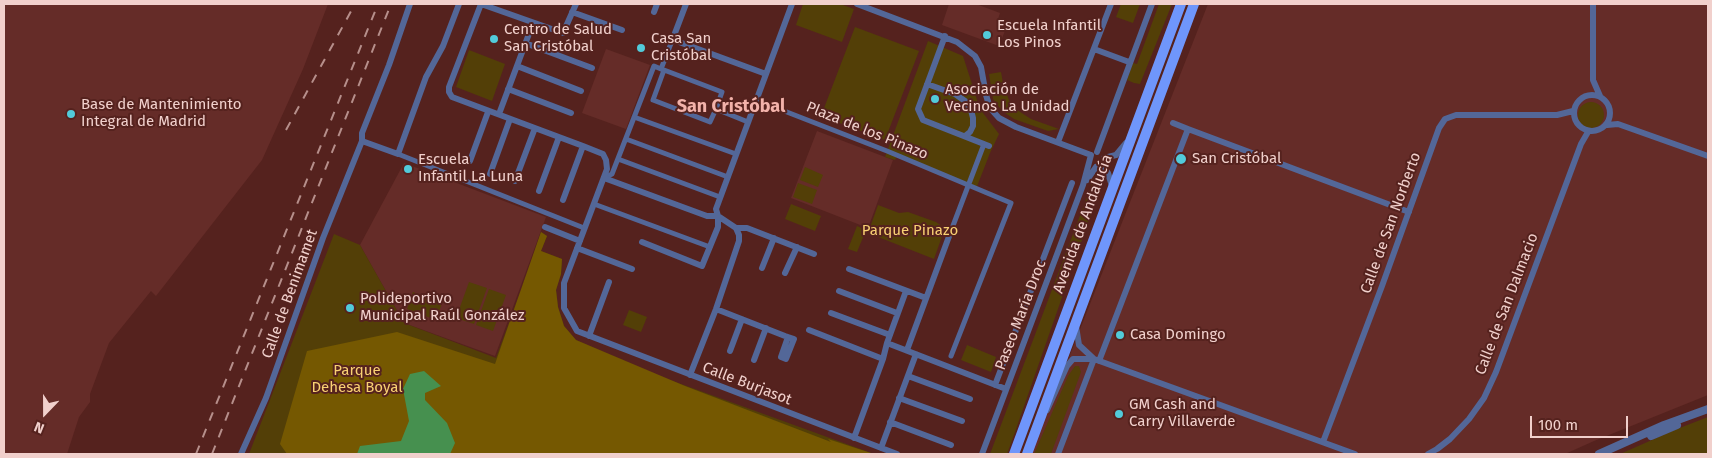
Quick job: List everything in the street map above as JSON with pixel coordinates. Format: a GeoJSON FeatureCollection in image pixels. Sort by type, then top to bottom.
{"type":"FeatureCollection","features":[{"type":"Feature","properties":{"kind":"main road","name":"Avenida de Andalucía"},"geometry":{"type":"LineString","coordinates":[[1014,454],[1181,4]]}},
{"type":"Feature","properties":{"kind":"main road","name":"Avenida de Andalucía"},"geometry":{"type":"LineString","coordinates":[[1027,454],[1194,4]]}},
{"type":"Feature","properties":{"kind":"street","name":"Calle de Benimamet"},"geometry":{"type":"LineString","coordinates":[[241,454],[266,398],[323,238],[362,141],[362,132],[410,4]]}},
{"type":"Feature","properties":{"kind":"street"},"geometry":{"type":"LineString","coordinates":[[398,154],[426,78],[443,46],[459,4]]}},
{"type":"Feature","properties":{"kind":"street"},"geometry":{"type":"LineString","coordinates":[[576,4],[563,33],[481,4],[449,92],[452,98],[603,154],[607,166],[604,178]]}},
{"type":"Feature","properties":{"kind":"street"},"geometry":{"type":"LineString","coordinates":[[654,12],[657,4]]}},
{"type":"Feature","properties":{"kind":"street"},"geometry":{"type":"LineString","coordinates":[[604,178],[612,174],[654,66],[662,70],[722,92],[710,122],[653,100],[662,70],[686,4]]}},
{"type":"Feature","properties":{"kind":"street"},"geometry":{"type":"LineString","coordinates":[[642,242],[702,266],[718,227],[716,209],[720,197],[792,4]]}},
{"type":"Feature","properties":{"kind":"street"},"geometry":{"type":"LineString","coordinates":[[857,4],[958,42],[975,56],[981,67],[986,96],[994,113],[1016,127],[1058,142],[1102,154],[1098,163]]}},
{"type":"Feature","properties":{"kind":"street"},"geometry":{"type":"LineString","coordinates":[[1058,142],[1111,4]]}},
{"type":"Feature","properties":{"kind":"street","name":"Paseo María Droc"},"geometry":{"type":"LineString","coordinates":[[982,454],[1083,185],[1098,163],[1094,153],[1152,4]]}},
{"type":"Feature","properties":{"kind":"street"},"geometry":{"type":"LineString","coordinates":[[1593,4],[1593,80],[1600,96],[1609,107],[1610,114],[1607,125]]}},
{"type":"Feature","properties":{"kind":"street"},"geometry":{"type":"LineString","coordinates":[[572,12],[622,30]]}},
{"type":"Feature","properties":{"kind":"street"},"geometry":{"type":"LineString","coordinates":[[499,114],[532,23]]}},
{"type":"Feature","properties":{"kind":"street"},"geometry":{"type":"LineString","coordinates":[[675,33],[679,42],[766,74]]}},
{"type":"Feature","properties":{"kind":"street"},"geometry":{"type":"LineString","coordinates":[[907,350],[951,231],[987,145],[923,120],[918,109],[945,36]]}},
{"type":"Feature","properties":{"kind":"street"},"geometry":{"type":"LineString","coordinates":[[525,43],[592,68]]}},
{"type":"Feature","properties":{"kind":"street"},"geometry":{"type":"LineString","coordinates":[[1094,49],[1129,62]]}},
{"type":"Feature","properties":{"kind":"street"},"geometry":{"type":"LineString","coordinates":[[517,66],[581,91]]}},
{"type":"Feature","properties":{"kind":"street"},"geometry":{"type":"LineString","coordinates":[[1593,80],[1585,96],[1577,102],[1573,111],[1574,120],[1579,127],[1588,132],[1595,132],[1607,125],[1618,124],[1708,156]]}},
{"type":"Feature","properties":{"kind":"street"},"geometry":{"type":"LineString","coordinates":[[927,84],[955,94],[965,101],[971,110],[973,118],[973,126],[965,136]]}},
{"type":"Feature","properties":{"kind":"street"},"geometry":{"type":"LineString","coordinates":[[508,89],[571,113]]}},
{"type":"Feature","properties":{"kind":"street"},"geometry":{"type":"LineString","coordinates":[[1585,96],[1600,96]]}},
{"type":"Feature","properties":{"kind":"street","name":"Plaza de los Pinazo"},"geometry":{"type":"LineString","coordinates":[[756,100],[1011,203],[951,356]]}},
{"type":"Feature","properties":{"kind":"street"},"geometry":{"type":"LineString","coordinates":[[716,109],[748,122]]}},
{"type":"Feature","properties":{"kind":"street","name":"Calle de San Norberto"},"geometry":{"type":"LineString","coordinates":[[1323,442],[1439,128],[1445,119],[1456,115],[1557,115],[1573,111]]}},
{"type":"Feature","properties":{"kind":"street"},"geometry":{"type":"LineString","coordinates":[[470,161],[488,112]]}},
{"type":"Feature","properties":{"kind":"street"},"geometry":{"type":"LineString","coordinates":[[1610,114],[1618,124]]}},
{"type":"Feature","properties":{"kind":"street","name":"Calle de San Norberto"},"geometry":{"type":"LineString","coordinates":[[1557,115],[1574,120]]}},
{"type":"Feature","properties":{"kind":"street"},"geometry":{"type":"LineString","coordinates":[[634,117],[736,154]]}},
{"type":"Feature","properties":{"kind":"street"},"geometry":{"type":"LineString","coordinates":[[490,174],[510,119]]}},
{"type":"Feature","properties":{"kind":"street"},"geometry":{"type":"LineString","coordinates":[[1173,122],[1409,212]]}},
{"type":"Feature","properties":{"kind":"street","name":"Calle de San Dalmacio"},"geometry":{"type":"LineString","coordinates":[[1579,127],[1581,144]]}},
{"type":"Feature","properties":{"kind":"street"},"geometry":{"type":"LineString","coordinates":[[515,181],[535,128]]}},
{"type":"Feature","properties":{"kind":"street"},"geometry":{"type":"LineString","coordinates":[[1058,454],[1188,128]]}},
{"type":"Feature","properties":{"kind":"street"},"geometry":{"type":"LineString","coordinates":[[1098,163],[1116,155],[1133,131]]}},
{"type":"Feature","properties":{"kind":"street","name":"Calle de San Dalmacio"},"geometry":{"type":"LineString","coordinates":[[1428,454],[1438,449],[1450,439],[1469,419],[1484,398],[1496,372],[1581,144],[1588,132]]}},
{"type":"Feature","properties":{"kind":"street"},"geometry":{"type":"LineString","coordinates":[[538,191],[559,137]]}},
{"type":"Feature","properties":{"kind":"street"},"geometry":{"type":"LineString","coordinates":[[626,139],[728,177]]}},
{"type":"Feature","properties":{"kind":"street"},"geometry":{"type":"LineString","coordinates":[[362,141],[584,228]]}},
{"type":"Feature","properties":{"kind":"street"},"geometry":{"type":"LineString","coordinates":[[563,200],[583,146]]}},
{"type":"Feature","properties":{"kind":"street"},"geometry":{"type":"LineString","coordinates":[[618,159],[720,197]]}},
{"type":"Feature","properties":{"kind":"street"},"geometry":{"type":"LineString","coordinates":[[1098,163],[1108,173],[1112,187]]}},
{"type":"Feature","properties":{"kind":"street"},"geometry":{"type":"LineString","coordinates":[[604,178],[707,216],[718,216],[736,228],[739,241],[716,309],[690,375]]}},
{"type":"Feature","properties":{"kind":"street","name":"Calle Burjasot"},"geometry":{"type":"LineString","coordinates":[[604,178],[564,283],[564,308],[577,331],[897,454]]}},
{"type":"Feature","properties":{"kind":"street","name":"Paseo María Droc"},"geometry":{"type":"LineString","coordinates":[[995,385],[1072,184]]}},
{"type":"Feature","properties":{"kind":"street"},"geometry":{"type":"LineString","coordinates":[[594,204],[710,247]]}},
{"type":"Feature","properties":{"kind":"street"},"geometry":{"type":"LineString","coordinates":[[545,227],[580,241]]}},
{"type":"Feature","properties":{"kind":"street"},"geometry":{"type":"LineString","coordinates":[[736,228],[747,228],[814,254]]}},
{"type":"Feature","properties":{"kind":"street"},"geometry":{"type":"LineString","coordinates":[[762,268],[774,238]]}},
{"type":"Feature","properties":{"kind":"street"},"geometry":{"type":"LineString","coordinates":[[785,273],[797,247]]}},
{"type":"Feature","properties":{"kind":"street"},"geometry":{"type":"LineString","coordinates":[[577,248],[632,269]]}},
{"type":"Feature","properties":{"kind":"street"},"geometry":{"type":"LineString","coordinates":[[849,269],[926,298]]}},
{"type":"Feature","properties":{"kind":"street"},"geometry":{"type":"LineString","coordinates":[[589,336],[609,282]]}},
{"type":"Feature","properties":{"kind":"street"},"geometry":{"type":"LineString","coordinates":[[839,291],[897,313]]}},
{"type":"Feature","properties":{"kind":"street"},"geometry":{"type":"LineString","coordinates":[[854,438],[906,291]]}},
{"type":"Feature","properties":{"kind":"street"},"geometry":{"type":"LineString","coordinates":[[716,309],[788,337]]}},
{"type":"Feature","properties":{"kind":"street"},"geometry":{"type":"LineString","coordinates":[[831,313],[890,335]]}},
{"type":"Feature","properties":{"kind":"street"},"geometry":{"type":"LineString","coordinates":[[730,351],[742,319]]}},
{"type":"Feature","properties":{"kind":"street"},"geometry":{"type":"LineString","coordinates":[[1076,324],[1079,345],[1096,360]]}},
{"type":"Feature","properties":{"kind":"street"},"geometry":{"type":"LineString","coordinates":[[754,360],[766,328]]}},
{"type":"Feature","properties":{"kind":"street"},"geometry":{"type":"LineString","coordinates":[[809,330],[883,359]]}},
{"type":"Feature","properties":{"kind":"street"},"geometry":{"type":"LineString","coordinates":[[887,343],[1006,389]]}},
{"type":"Feature","properties":{"kind":"street"},"geometry":{"type":"LineString","coordinates":[[881,448],[916,354]]}},
{"type":"Feature","properties":{"kind":"street"},"geometry":{"type":"LineString","coordinates":[[1038,424],[1051,403],[1067,366],[1073,359],[1096,360],[1355,454]]}},
{"type":"Feature","properties":{"kind":"street"},"geometry":{"type":"LineString","coordinates":[[908,376],[970,399]]}},
{"type":"Feature","properties":{"kind":"street"},"geometry":{"type":"LineString","coordinates":[[899,398],[962,421]]}},
{"type":"Feature","properties":{"kind":"street"},"geometry":{"type":"LineString","coordinates":[[1599,454],[1664,425],[1708,409]]}},
{"type":"Feature","properties":{"kind":"street"},"geometry":{"type":"LineString","coordinates":[[1610,454],[1657,433],[1708,414]]}},
{"type":"Feature","properties":{"kind":"street"},"geometry":{"type":"LineString","coordinates":[[890,422],[951,445]]}},
{"type":"Feature","properties":{"kind":"shaded area"},"geometry":{"type":"Polygon","coordinates":[[[4,4],[328,4],[303,69],[262,160],[156,296],[151,291],[109,343],[90,394],[90,402],[79,417],[67,454],[4,454],[4,4]]]}},
{"type":"Feature","properties":{"kind":"shaded area","name":"Escuela Infantil Los Pinos"},"geometry":{"type":"Polygon","coordinates":[[[949,4],[976,4],[1000,13],[998,19],[1008,23],[999,46],[942,25],[949,4]]]}},
{"type":"Feature","properties":{"kind":"shaded area"},"geometry":{"type":"Polygon","coordinates":[[[1208,4],[1708,4],[1708,395],[1565,454],[1031,454],[1208,4]]]}},
{"type":"Feature","properties":{"kind":"shaded area"},"geometry":{"type":"Polygon","coordinates":[[[606,49],[650,65],[626,129],[582,113],[606,49]]]}},
{"type":"Feature","properties":{"kind":"shaded area"},"geometry":{"type":"Polygon","coordinates":[[[817,131],[893,160],[868,228],[791,198],[817,131]]]}},
{"type":"Feature","properties":{"kind":"shaded area"},"geometry":{"type":"Polygon","coordinates":[[[404,163],[546,217],[495,356],[404,323],[360,245],[404,163]]]}},
{"type":"Feature","properties":{"kind":"shaded area"},"geometry":{"type":"Polygon","coordinates":[[[424,371],[441,386],[425,393],[425,400],[447,423],[455,443],[450,454],[357,454],[360,446],[401,441],[409,421],[403,389],[410,374],[424,371]]]}},
{"type":"Feature","properties":{"kind":"green space"},"geometry":{"type":"Polygon","coordinates":[[[803,4],[840,4],[854,9],[842,42],[796,25],[803,4]]]}},
{"type":"Feature","properties":{"kind":"green space"},"geometry":{"type":"Polygon","coordinates":[[[1121,4],[1140,4],[1133,23],[1116,17],[1121,4]]]}},
{"type":"Feature","properties":{"kind":"green space"},"geometry":{"type":"Polygon","coordinates":[[[1159,4],[1172,4],[1140,84],[1134,83],[1127,80],[1133,63],[1137,64],[1159,4]]]}},
{"type":"Feature","properties":{"kind":"green space"},"geometry":{"type":"Polygon","coordinates":[[[855,27],[919,51],[885,140],[821,116],[855,27]]]}},
{"type":"Feature","properties":{"kind":"green space"},"geometry":{"type":"Polygon","coordinates":[[[928,41],[963,56],[980,109],[999,134],[976,189],[897,156],[895,160],[885,157],[928,41]]]}},
{"type":"Feature","properties":{"kind":"green space"},"geometry":{"type":"Polygon","coordinates":[[[469,50],[505,64],[492,101],[456,87],[469,50]]]}},
{"type":"Feature","properties":{"kind":"green space"},"geometry":{"type":"Polygon","coordinates":[[[1001,72],[1010,103],[1014,108],[1031,119],[1059,129],[1048,131],[1014,119],[1002,111],[993,99],[989,74],[1001,72]]]}},
{"type":"Feature","properties":{"kind":"green space"},"geometry":{"type":"Polygon","coordinates":[[[1591,102],[1600,106],[1604,115],[1600,124],[1591,128],[1582,124],[1578,115],[1582,106],[1591,102]]]}},
{"type":"Feature","properties":{"kind":"green space"},"geometry":{"type":"Polygon","coordinates":[[[805,167],[823,175],[818,187],[800,180],[805,167]]]}},
{"type":"Feature","properties":{"kind":"green space"},"geometry":{"type":"Polygon","coordinates":[[[1096,173],[1104,177],[1007,454],[990,454],[1096,173]]]}},
{"type":"Feature","properties":{"kind":"green space"},"geometry":{"type":"Polygon","coordinates":[[[798,183],[817,190],[812,204],[793,197],[798,183]]]}},
{"type":"Feature","properties":{"kind":"green space"},"geometry":{"type":"Polygon","coordinates":[[[791,204],[821,216],[815,231],[785,219],[791,204]]]}},
{"type":"Feature","properties":{"kind":"green space","name":"Parque Pinazo"},"geometry":{"type":"Polygon","coordinates":[[[878,205],[899,213],[908,212],[936,222],[945,228],[934,259],[868,233],[878,205]]]}},
{"type":"Feature","properties":{"kind":"green space"},"geometry":{"type":"Polygon","coordinates":[[[857,226],[866,230],[857,252],[848,249],[857,226]]]}},
{"type":"Feature","properties":{"kind":"green space","name":"Parque Dehesa Boyal"},"geometry":{"type":"Polygon","coordinates":[[[541,232],[547,236],[541,251],[562,259],[561,274],[556,290],[558,307],[564,326],[576,340],[659,376],[874,454],[249,454],[334,234],[360,245],[404,323],[496,358],[541,232]]]}},
{"type":"Feature","properties":{"kind":"green space","name":"Parque Dehesa Boyal"},"geometry":{"type":"Polygon","coordinates":[[[541,232],[547,236],[541,251],[562,259],[561,274],[556,290],[558,307],[564,326],[576,340],[685,386],[831,442],[828,439],[874,454],[287,454],[280,444],[307,351],[397,332],[495,364],[541,232]]]}},
{"type":"Feature","properties":{"kind":"green space"},"geometry":{"type":"Polygon","coordinates":[[[469,282],[487,288],[474,324],[456,318],[469,282]]]}},
{"type":"Feature","properties":{"kind":"green space"},"geometry":{"type":"Polygon","coordinates":[[[489,289],[506,295],[493,331],[476,325],[489,289]]]}},
{"type":"Feature","properties":{"kind":"green space"},"geometry":{"type":"Polygon","coordinates":[[[413,292],[442,303],[436,320],[407,309],[413,292]]]}},
{"type":"Feature","properties":{"kind":"green space"},"geometry":{"type":"Polygon","coordinates":[[[629,310],[647,317],[641,332],[623,325],[629,310]]]}},
{"type":"Feature","properties":{"kind":"green space"},"geometry":{"type":"Polygon","coordinates":[[[967,345],[996,357],[991,372],[961,360],[967,345]]]}},
{"type":"Feature","properties":{"kind":"green space"},"geometry":{"type":"Polygon","coordinates":[[[1075,366],[1079,366],[1081,372],[1051,454],[1034,454],[1068,376],[1075,366]]]}},
{"type":"Feature","properties":{"kind":"green space"},"geometry":{"type":"Polygon","coordinates":[[[1708,417],[1708,454],[1620,454],[1677,429],[1708,417]]]}},
{"type":"Feature","properties":{"kind":"railway"},"geometry":{"type":"LineString","coordinates":[[286,130],[355,4]]}},
{"type":"Feature","properties":{"kind":"railway"},"geometry":{"type":"LineString","coordinates":[[196,454],[378,4]]}},
{"type":"Feature","properties":{"kind":"railway"},"geometry":{"type":"LineString","coordinates":[[212,454],[391,4]]}},
{"type":"Feature","properties":{"kind":"place","name":"Escuela Infantil Los Pinos"},"geometry":{"type":"Point","coordinates":[987,35]}},
{"type":"Feature","properties":{"kind":"place","name":"Centro de Salud San Cristóbal"},"geometry":{"type":"Point","coordinates":[494,39]}},
{"type":"Feature","properties":{"kind":"place","name":"Casa San Cristóbal"},"geometry":{"type":"Point","coordinates":[641,48]}},
{"type":"Feature","properties":{"kind":"place","name":"Asociación de Vecinos La Unidad"},"geometry":{"type":"Point","coordinates":[935,99]}},
{"type":"Feature","properties":{"kind":"place","name":"Base de Mantenimiento Integral de Madrid"},"geometry":{"type":"Point","coordinates":[71,114]}},
{"type":"Feature","properties":{"kind":"place","name":"San Cristóbal"},"geometry":{"type":"Point","coordinates":[1181,159]}},
{"type":"Feature","properties":{"kind":"place","name":"Escuela Infantil La Luna"},"geometry":{"type":"Point","coordinates":[408,169]}},
{"type":"Feature","properties":{"kind":"place","name":"Polideportivo Municipal Raúl González"},"geometry":{"type":"Point","coordinates":[350,308]}},
{"type":"Feature","properties":{"kind":"place","name":"Casa Domingo"},"geometry":{"type":"Point","coordinates":[1120,335]}},
{"type":"Feature","properties":{"kind":"place","name":"GM Cash and Carry Villaverde"},"geometry":{"type":"Point","coordinates":[1119,414]}},
{"type":"Feature","properties":{"kind":"district","name":"San Cristóbal"},"geometry":{"type":"Point","coordinates":[731,107]}}]}
